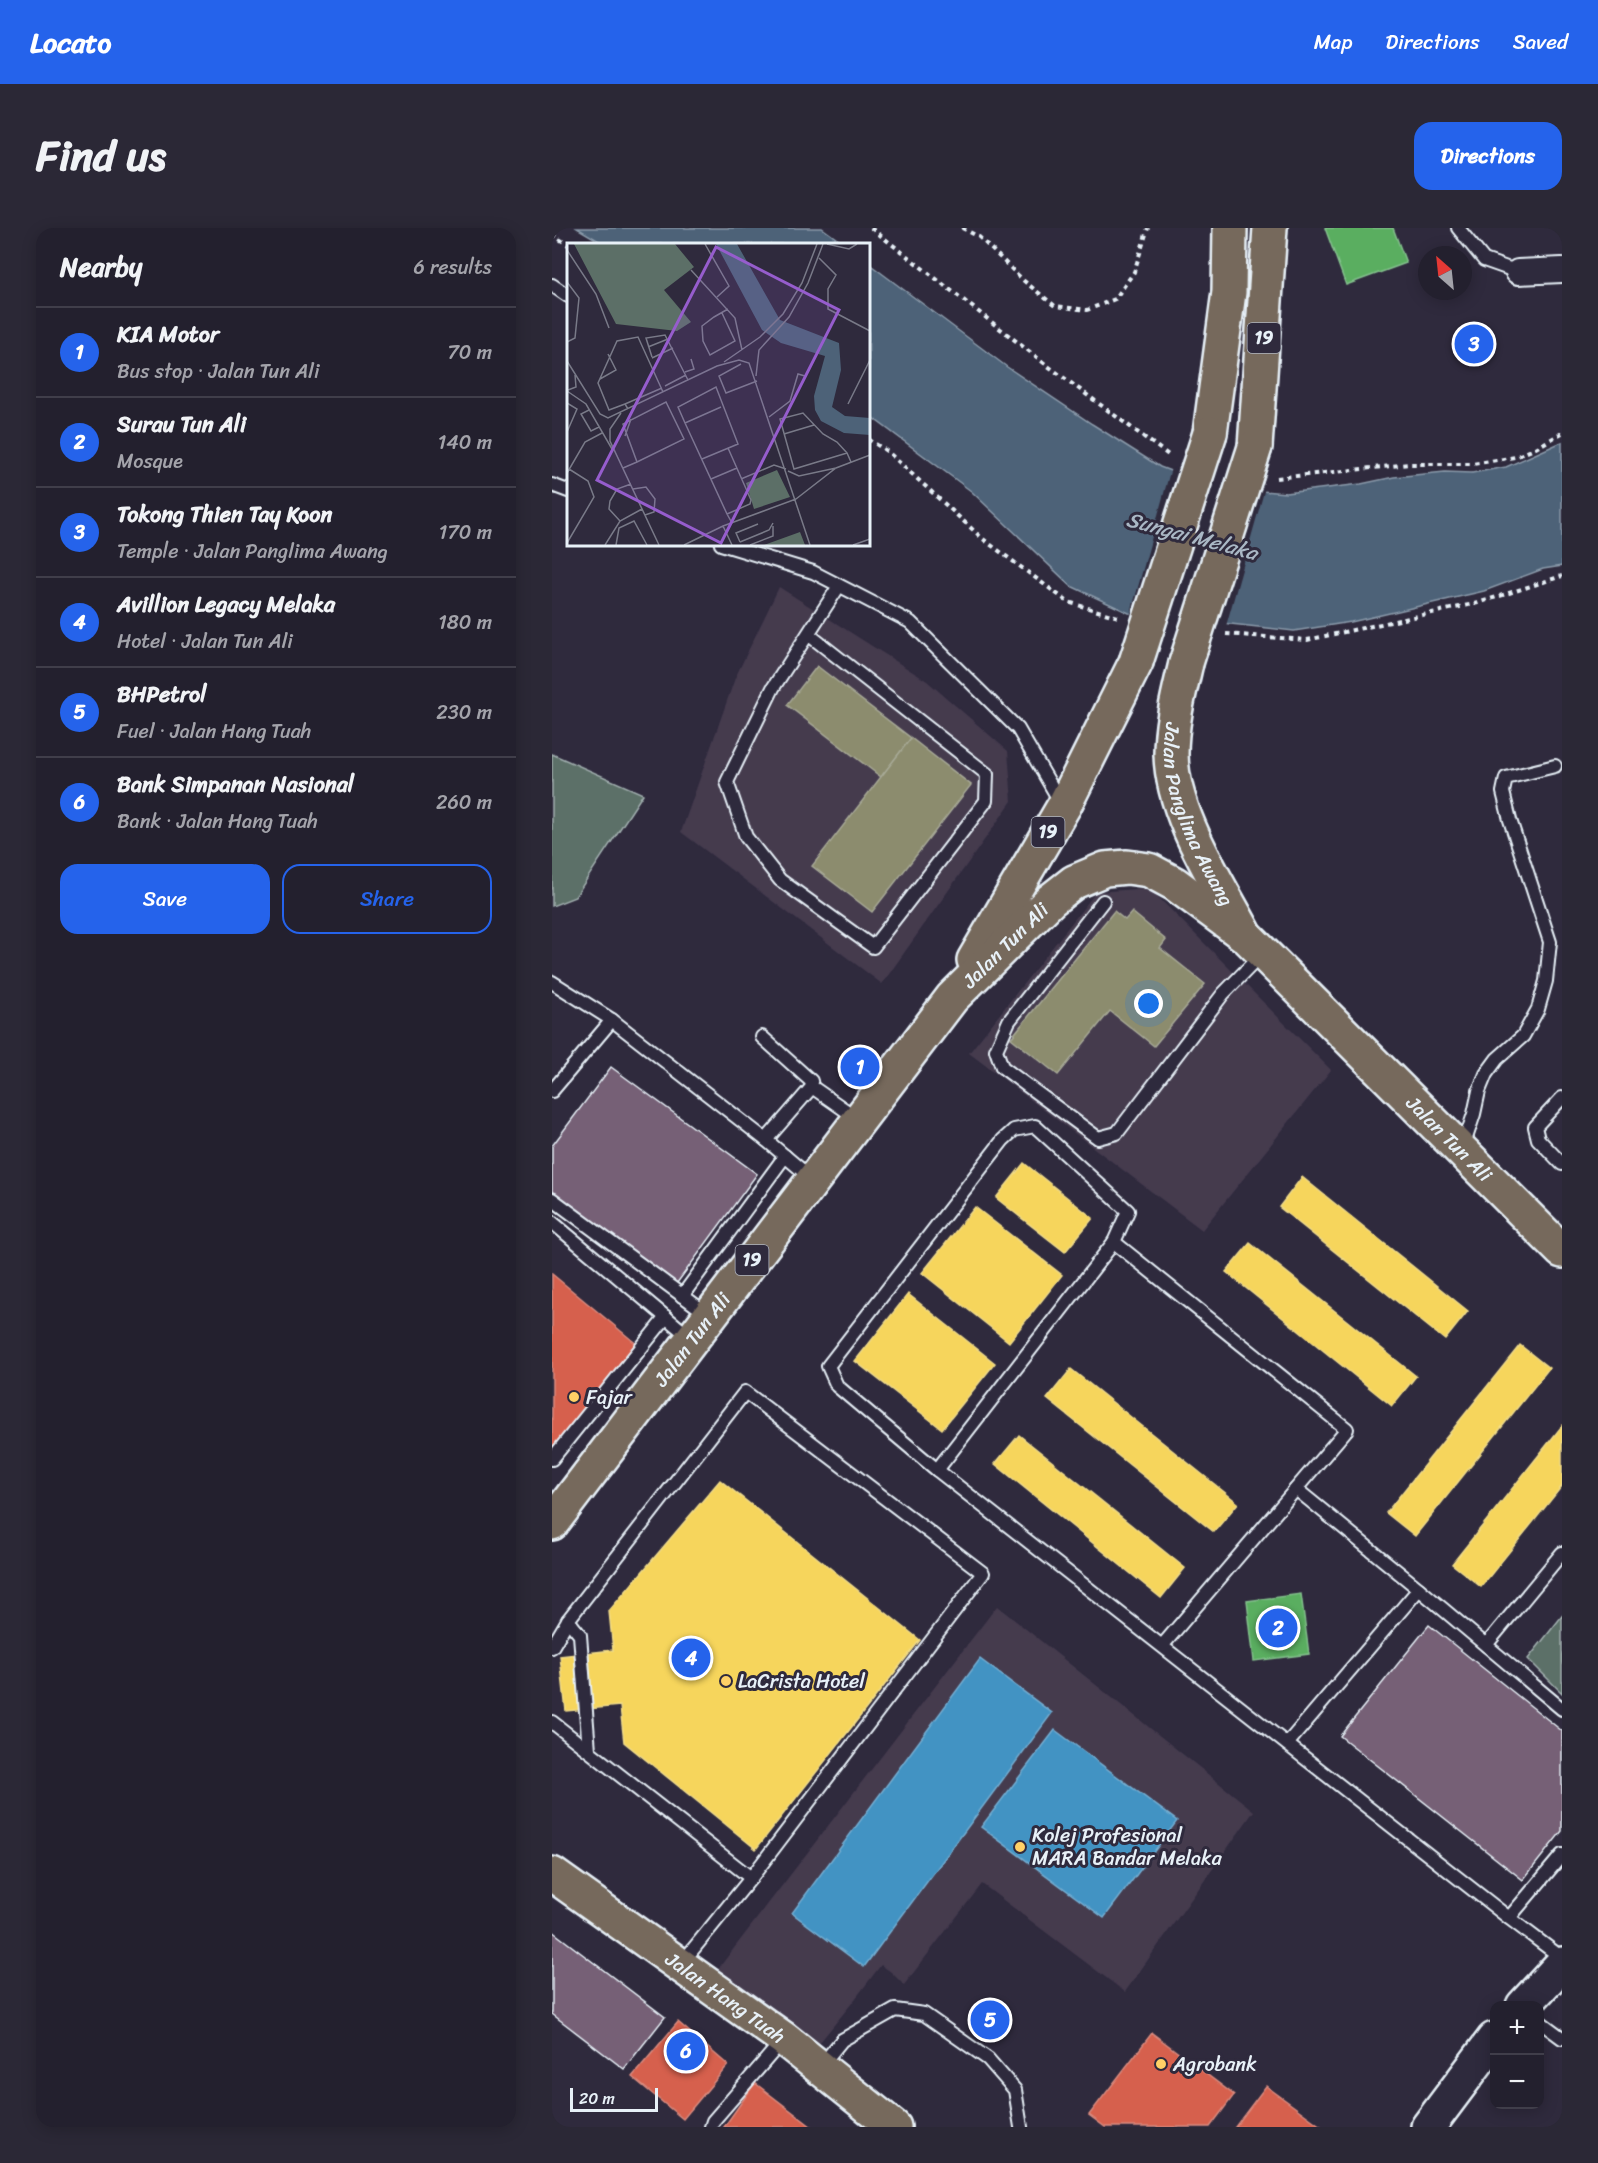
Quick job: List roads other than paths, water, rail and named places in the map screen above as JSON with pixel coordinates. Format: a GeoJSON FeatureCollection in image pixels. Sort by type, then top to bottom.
{"type":"FeatureCollection","features":[{"type":"Feature","properties":{"kind":"main road","name":"19"},"geometry":{"type":"LineString","coordinates":[[952,998],[1064,806],[1136,662],[1210,433],[1229,292],[1230,228]]}},
{"type":"Feature","properties":{"kind":"main road","name":"Jalan Panglima Awang"},"geometry":{"type":"LineString","coordinates":[[1255,946],[1184,818],[1174,783],[1171,754],[1175,708],[1185,663],[1255,447],[1270,228]]}},
{"type":"Feature","properties":{"kind":"main road","name":"Jalan Tun Ali"},"geometry":{"type":"LineString","coordinates":[[552,1522],[952,998],[1051,900],[1074,882],[1105,869],[1127,867],[1149,870],[1176,884],[1255,946],[1562,1251]]}},
{"type":"Feature","properties":{"kind":"main road","name":"Jalan Hang Tuah"},"geometry":{"type":"LineString","coordinates":[[552,1874],[784,2040],[894,2127]]}},
{"type":"Feature","properties":{"kind":"main road"},"geometry":{"type":"LineString","coordinates":[[1528,2001],[1562,1964]]}},
{"type":"Feature","properties":{"kind":"main road"},"geometry":{"type":"LineString","coordinates":[[1428,2127],[1490,2044]]}},
{"type":"Feature","properties":{"kind":"street"},"geometry":{"type":"LineString","coordinates":[[1518,272],[1562,270]]}},
{"type":"Feature","properties":{"kind":"lane"},"geometry":{"type":"LineString","coordinates":[[1458,228],[1484,260],[1518,272]]}},
{"type":"Feature","properties":{"kind":"lane"},"geometry":{"type":"LineString","coordinates":[[552,285],[567,295]]}},
{"type":"Feature","properties":{"kind":"lane"},"geometry":{"type":"LineString","coordinates":[[552,485],[567,491]]}},
{"type":"Feature","properties":{"kind":"lane"},"geometry":{"type":"LineString","coordinates":[[728,546],[813,572],[910,622],[1018,729],[1064,806]]}},
{"type":"Feature","properties":{"kind":"lane"},"geometry":{"type":"LineString","coordinates":[[808,634],[987,774],[986,801],[873,947],[780,880],[746,837],[727,782],[773,688],[839,586]]}},
{"type":"Feature","properties":{"kind":"lane"},"geometry":{"type":"LineString","coordinates":[[1461,1151],[1486,1074],[1497,1059],[1523,1036],[1538,1009],[1546,981],[1550,942],[1510,820],[1503,792],[1506,778],[1555,766]]}},
{"type":"Feature","properties":{"kind":"lane"},"geometry":{"type":"LineString","coordinates":[[1103,901],[1009,1021],[996,1050],[1002,1067],[1098,1138],[1117,1133],[1223,994],[1255,946]]}},
{"type":"Feature","properties":{"kind":"lane"},"geometry":{"type":"LineString","coordinates":[[552,982],[612,1020],[814,1180]]}},
{"type":"Feature","properties":{"kind":"lane"},"geometry":{"type":"LineString","coordinates":[[552,1091],[612,1020]]}},
{"type":"Feature","properties":{"kind":"lane"},"geometry":{"type":"LineString","coordinates":[[762,1036],[811,1081],[812,1087],[860,1120]]}},
{"type":"Feature","properties":{"kind":"lane"},"geometry":{"type":"LineString","coordinates":[[766,1140],[812,1087]]}},
{"type":"Feature","properties":{"kind":"lane"},"geometry":{"type":"LineString","coordinates":[[1562,1098],[1534,1127],[1538,1139],[1562,1164]]}},
{"type":"Feature","properties":{"kind":"lane"},"geometry":{"type":"LineString","coordinates":[[937,1470],[1114,1242],[1128,1211],[1035,1126],[1014,1130],[1003,1140],[828,1366],[837,1386],[937,1470],[1562,1958]]}},
{"type":"Feature","properties":{"kind":"lane"},"geometry":{"type":"LineString","coordinates":[[682,1296],[785,1156]]}},
{"type":"Feature","properties":{"kind":"lane"},"geometry":{"type":"LineString","coordinates":[[552,1199],[682,1296],[701,1328]]}},
{"type":"Feature","properties":{"kind":"lane"},"geometry":{"type":"LineString","coordinates":[[552,1222],[666,1317],[701,1328]]}},
{"type":"Feature","properties":{"kind":"lane"},"geometry":{"type":"LineString","coordinates":[[1114,1242],[1347,1429],[1162,1646]]}},
{"type":"Feature","properties":{"kind":"lane"},"geometry":{"type":"LineString","coordinates":[[552,1459],[666,1317]]}},
{"type":"Feature","properties":{"kind":"lane"},"geometry":{"type":"LineString","coordinates":[[552,1647],[568,1620],[745,1392],[982,1573],[751,1878],[680,1965]]}},
{"type":"Feature","properties":{"kind":"lane"},"geometry":{"type":"LineString","coordinates":[[1296,1490],[1562,1709]]}},
{"type":"Feature","properties":{"kind":"lane"},"geometry":{"type":"LineString","coordinates":[[1486,1645],[1562,1553]]}},
{"type":"Feature","properties":{"kind":"lane"},"geometry":{"type":"LineString","coordinates":[[1287,1744],[1419,1589]]}},
{"type":"Feature","properties":{"kind":"lane"},"geometry":{"type":"LineString","coordinates":[[568,1620],[580,1635],[589,1750]]}},
{"type":"Feature","properties":{"kind":"lane"},"geometry":{"type":"LineString","coordinates":[[552,1722],[751,1878]]}},
{"type":"Feature","properties":{"kind":"lane"},"geometry":{"type":"LineString","coordinates":[[1509,1918],[1562,1855]]}},
{"type":"Feature","properties":{"kind":"lane"},"geometry":{"type":"LineString","coordinates":[[819,2067],[842,2040],[895,2010],[924,2014],[988,2059],[1016,2090],[1021,2127]]}},
{"type":"Feature","properties":{"kind":"lane"},"geometry":{"type":"LineString","coordinates":[[1544,2024],[1562,2038]]}},
{"type":"Feature","properties":{"kind":"lane"},"geometry":{"type":"LineString","coordinates":[[711,2127],[713,2121],[784,2040]]}},
{"type":"Feature","properties":{"kind":"water"},"geometry":{"type":"Polygon","coordinates":[[[577,228],[822,228],[843,243],[602,243],[577,228]]]}},
{"type":"Feature","properties":{"kind":"water","name":"Sungai Melaka"},"geometry":{"type":"Polygon","coordinates":[[[870,264],[1007,367],[1092,424],[1160,467],[1213,487],[1286,493],[1361,484],[1394,477],[1445,472],[1472,473],[1506,467],[1562,442],[1562,566],[1543,569],[1484,591],[1351,622],[1294,631],[1129,613],[1071,586],[971,491],[870,416],[870,264]]]}},
{"type":"Feature","properties":{"kind":"place","name":"Tokong Thien Tay Koon"},"geometry":{"type":"Point","coordinates":[1474,344]}},
{"type":"Feature","properties":{"kind":"place","name":"KIA Motor"},"geometry":{"type":"Point","coordinates":[860,1067]}},
{"type":"Feature","properties":{"kind":"place","name":"Fajar"},"geometry":{"type":"Point","coordinates":[574,1397]}},
{"type":"Feature","properties":{"kind":"place","name":"Surau Tun Ali"},"geometry":{"type":"Point","coordinates":[1278,1628]}},
{"type":"Feature","properties":{"kind":"place","name":"Avillion Legacy Melaka"},"geometry":{"type":"Point","coordinates":[691,1658]}},
{"type":"Feature","properties":{"kind":"place","name":"LaCrista Hotel"},"geometry":{"type":"Point","coordinates":[726,1681]}},
{"type":"Feature","properties":{"kind":"place","name":"Kolej Profesional MARA Bandar Melaka"},"geometry":{"type":"Point","coordinates":[1020,1847]}},
{"type":"Feature","properties":{"kind":"place","name":"BHPetrol"},"geometry":{"type":"Point","coordinates":[990,2020]}},
{"type":"Feature","properties":{"kind":"place","name":"Bank Simpanan Nasional"},"geometry":{"type":"Point","coordinates":[686,2051]}},
{"type":"Feature","properties":{"kind":"place","name":"Agrobank"},"geometry":{"type":"Point","coordinates":[1161,2064]}}]}
